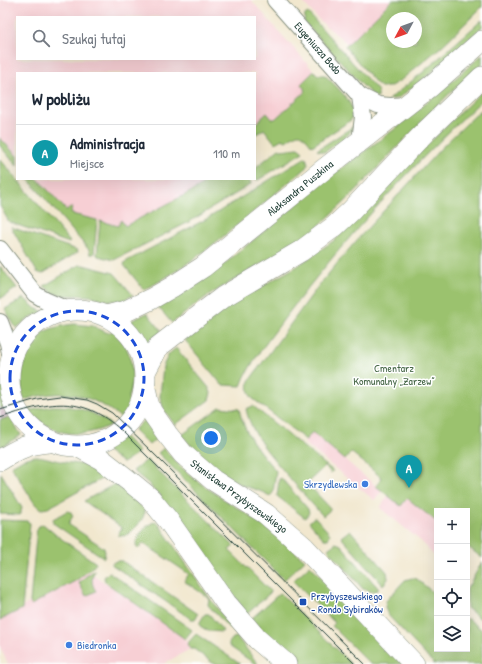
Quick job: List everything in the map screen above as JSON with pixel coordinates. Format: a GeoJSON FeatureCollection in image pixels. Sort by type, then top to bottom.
{"type":"FeatureCollection","features":[{"type":"Feature","properties":{"kind":"main road","name":"Aleksandra Puszkina"},"geometry":{"type":"LineString","coordinates":[[107,316],[133,308],[161,294],[193,274],[323,170],[408,105],[482,41]]}},
{"type":"Feature","properties":{"kind":"main road"},"geometry":{"type":"LineString","coordinates":[[145,379],[138,349],[132,339],[121,326],[107,316],[87,310],[68,310],[50,316],[34,326],[20,341],[7,367],[10,388],[17,408],[28,424],[42,437],[50,442],[65,447],[89,446],[112,437],[124,428],[137,409],[145,379],[158,348],[223,297],[301,251],[335,226],[426,131],[482,77]]}},
{"type":"Feature","properties":{"kind":"main road","name":"Stanisława Przybyszewskiego"},"geometry":{"type":"LineString","coordinates":[[145,379],[148,403],[155,417],[186,457],[222,486],[266,514],[304,546],[414,664]]}},
{"type":"Feature","properties":{"kind":"main road"},"geometry":{"type":"LineString","coordinates":[[0,460],[22,447],[35,443],[50,442]]}},
{"type":"Feature","properties":{"kind":"main road"},"geometry":{"type":"LineString","coordinates":[[79,447],[101,459],[150,498],[168,520],[226,603],[257,639],[286,664]]}},
{"type":"Feature","properties":{"kind":"street","name":"Eugeniusza Bodo"},"geometry":{"type":"LineString","coordinates":[[275,0],[360,96],[378,104],[390,106],[408,105]]}},
{"type":"Feature","properties":{"kind":"street"},"geometry":{"type":"LineString","coordinates":[[360,96],[362,117],[360,141]]}},
{"type":"Feature","properties":{"kind":"street"},"geometry":{"type":"LineString","coordinates":[[0,248],[35,294],[68,310]]}},
{"type":"Feature","properties":{"kind":"street"},"geometry":{"type":"LineString","coordinates":[[0,322],[8,343],[7,367]]}},
{"type":"Feature","properties":{"kind":"highlighted area"},"geometry":{"type":"Polygon","coordinates":[[[68,310],[93,311],[114,321],[132,339],[146,370],[143,397],[130,421],[112,437],[89,446],[65,447],[42,437],[22,417],[10,388],[9,366],[20,341],[42,321],[68,310]]]}},
{"type":"Feature","properties":{"kind":"shaded area"},"geometry":{"type":"Polygon","coordinates":[[[0,0],[251,0],[320,78],[264,129],[256,134],[256,72],[16,72],[16,155],[0,137],[0,0]]]}},
{"type":"Feature","properties":{"kind":"shaded area"},"geometry":{"type":"Polygon","coordinates":[[[301,0],[392,0],[348,44],[320,21],[301,0]]]}},
{"type":"Feature","properties":{"kind":"shaded area"},"geometry":{"type":"Polygon","coordinates":[[[39,180],[207,180],[198,188],[123,227],[68,213],[39,180]]]}},
{"type":"Feature","properties":{"kind":"shaded area"},"geometry":{"type":"Polygon","coordinates":[[[7,406],[10,417],[0,420],[0,408],[7,406]]]}},
{"type":"Feature","properties":{"kind":"shaded area"},"geometry":{"type":"Polygon","coordinates":[[[312,432],[382,491],[374,500],[304,443],[312,432]]]}},
{"type":"Feature","properties":{"kind":"shaded area"},"geometry":{"type":"Polygon","coordinates":[[[388,496],[401,506],[407,498],[434,520],[434,556],[422,542],[380,508],[388,496]]]}},
{"type":"Feature","properties":{"kind":"shaded area"},"geometry":{"type":"Polygon","coordinates":[[[88,571],[185,639],[190,649],[163,664],[8,664],[0,647],[0,619],[88,571]]]}},
{"type":"Feature","properties":{"kind":"green space"},"geometry":{"type":"Polygon","coordinates":[[[392,0],[482,0],[482,7],[442,46],[401,80],[389,87],[381,87],[345,47],[392,0]]]}},
{"type":"Feature","properties":{"kind":"green space"},"geometry":{"type":"Polygon","coordinates":[[[308,13],[378,91],[378,98],[366,89],[304,22],[305,15],[308,13]]]}},
{"type":"Feature","properties":{"kind":"green space"},"geometry":{"type":"Polygon","coordinates":[[[482,20],[482,27],[425,78],[398,98],[388,100],[422,73],[482,20]]]}},
{"type":"Feature","properties":{"kind":"green space"},"geometry":{"type":"Polygon","coordinates":[[[482,55],[482,64],[448,95],[347,200],[310,234],[206,297],[172,323],[158,307],[199,283],[223,265],[336,172],[395,129],[482,55]]]}},
{"type":"Feature","properties":{"kind":"green space"},"geometry":{"type":"Polygon","coordinates":[[[314,71],[318,75],[325,75],[340,90],[349,102],[353,114],[351,120],[312,146],[303,135],[300,134],[295,135],[286,141],[282,139],[275,143],[264,129],[256,134],[256,123],[267,113],[272,119],[275,119],[306,91],[301,84],[314,71]]]}},
{"type":"Feature","properties":{"kind":"green space"},"geometry":{"type":"Polygon","coordinates":[[[482,91],[482,100],[380,203],[309,286],[261,350],[249,368],[241,386],[222,385],[185,340],[235,301],[296,267],[336,239],[421,151],[482,91]]]}},
{"type":"Feature","properties":{"kind":"green space","name":"Cmentarz Komunalny „Zarzew”"},"geometry":{"type":"Polygon","coordinates":[[[482,109],[482,558],[470,548],[470,508],[434,508],[434,520],[407,498],[401,506],[376,486],[382,478],[351,452],[345,460],[312,432],[306,440],[252,398],[248,388],[249,381],[319,285],[356,241],[443,146],[482,109]]]}},
{"type":"Feature","properties":{"kind":"green space"},"geometry":{"type":"Polygon","coordinates":[[[354,126],[348,135],[325,152],[317,150],[354,126]]]}},
{"type":"Feature","properties":{"kind":"green space"},"geometry":{"type":"Polygon","coordinates":[[[0,138],[16,155],[16,165],[0,146],[0,138]]]}},
{"type":"Feature","properties":{"kind":"green space"},"geometry":{"type":"Polygon","coordinates":[[[298,148],[303,152],[258,180],[256,179],[256,167],[279,149],[298,148]]]}},
{"type":"Feature","properties":{"kind":"green space"},"geometry":{"type":"Polygon","coordinates":[[[306,157],[308,164],[304,170],[206,250],[165,278],[144,290],[124,265],[125,262],[210,217],[306,157]]]}},
{"type":"Feature","properties":{"kind":"green space"},"geometry":{"type":"Polygon","coordinates":[[[0,159],[16,178],[16,180],[18,180],[70,242],[69,243],[9,222],[0,206],[0,159]]]}},
{"type":"Feature","properties":{"kind":"green space"},"geometry":{"type":"Polygon","coordinates":[[[29,180],[39,180],[66,210],[72,207],[72,214],[97,220],[94,254],[90,254],[89,250],[29,180]]]}},
{"type":"Feature","properties":{"kind":"green space"},"geometry":{"type":"Polygon","coordinates":[[[207,180],[250,180],[251,183],[189,222],[114,260],[97,255],[100,221],[118,226],[121,220],[125,226],[198,188],[207,180]]]}},
{"type":"Feature","properties":{"kind":"green space"},"geometry":{"type":"Polygon","coordinates":[[[11,227],[77,250],[78,252],[42,274],[37,272],[11,227]]]}},
{"type":"Feature","properties":{"kind":"green space"},"geometry":{"type":"Polygon","coordinates":[[[79,265],[114,273],[133,295],[124,300],[110,301],[90,296],[60,295],[53,293],[44,286],[79,265]]]}},
{"type":"Feature","properties":{"kind":"green space"},"geometry":{"type":"Polygon","coordinates":[[[0,266],[17,288],[0,299],[0,266]]]}},
{"type":"Feature","properties":{"kind":"green space"},"geometry":{"type":"Polygon","coordinates":[[[24,298],[35,308],[44,312],[33,316],[16,328],[5,309],[24,298]]]}},
{"type":"Feature","properties":{"kind":"green space"},"geometry":{"type":"Polygon","coordinates":[[[147,313],[162,331],[145,345],[139,332],[131,321],[147,313]]]}},
{"type":"Feature","properties":{"kind":"green space"},"geometry":{"type":"Polygon","coordinates":[[[74,324],[93,326],[108,333],[115,330],[121,337],[129,353],[132,381],[128,399],[133,405],[121,418],[98,403],[75,395],[51,394],[24,400],[22,394],[22,375],[29,350],[26,343],[37,335],[48,330],[74,324]]]}},
{"type":"Feature","properties":{"kind":"green space"},"geometry":{"type":"Polygon","coordinates":[[[176,348],[209,388],[211,393],[209,400],[175,425],[164,410],[160,397],[163,366],[169,354],[176,348]]]}},
{"type":"Feature","properties":{"kind":"green space"},"geometry":{"type":"Polygon","coordinates":[[[4,385],[7,406],[0,408],[0,388],[4,385]]]}},
{"type":"Feature","properties":{"kind":"green space"},"geometry":{"type":"Polygon","coordinates":[[[52,406],[83,410],[98,416],[111,425],[85,433],[67,433],[58,431],[42,422],[36,425],[27,411],[52,406]]]}},
{"type":"Feature","properties":{"kind":"green space"},"geometry":{"type":"Polygon","coordinates":[[[253,406],[333,471],[331,473],[325,466],[307,483],[331,509],[323,516],[275,461],[257,437],[246,409],[253,406]]]}},
{"type":"Feature","properties":{"kind":"green space"},"geometry":{"type":"Polygon","coordinates":[[[220,407],[239,409],[241,418],[253,443],[276,471],[273,493],[270,496],[261,491],[235,482],[218,471],[195,450],[182,435],[220,407]]]}},
{"type":"Feature","properties":{"kind":"green space"},"geometry":{"type":"Polygon","coordinates":[[[10,417],[21,435],[0,448],[0,420],[10,417]]]}},
{"type":"Feature","properties":{"kind":"green space"},"geometry":{"type":"Polygon","coordinates":[[[144,420],[157,438],[149,445],[134,430],[144,420]]]}},
{"type":"Feature","properties":{"kind":"green space"},"geometry":{"type":"Polygon","coordinates":[[[125,437],[139,452],[123,463],[103,448],[125,437]]]}},
{"type":"Feature","properties":{"kind":"green space"},"geometry":{"type":"Polygon","coordinates":[[[164,448],[193,478],[257,521],[305,560],[284,580],[158,453],[164,448]]]}},
{"type":"Feature","properties":{"kind":"green space"},"geometry":{"type":"Polygon","coordinates":[[[35,456],[88,466],[105,477],[48,508],[42,509],[35,504],[11,466],[23,459],[35,456]]]}},
{"type":"Feature","properties":{"kind":"green space"},"geometry":{"type":"Polygon","coordinates":[[[147,460],[234,546],[229,550],[271,592],[247,614],[149,484],[133,471],[147,460]]]}},
{"type":"Feature","properties":{"kind":"green space"},"geometry":{"type":"Polygon","coordinates":[[[1,473],[22,508],[20,515],[0,514],[1,473]]]}},
{"type":"Feature","properties":{"kind":"green space"},"geometry":{"type":"Polygon","coordinates":[[[281,478],[308,509],[309,513],[305,518],[277,496],[279,479],[281,478]]]}},
{"type":"Feature","properties":{"kind":"green space"},"geometry":{"type":"Polygon","coordinates":[[[115,484],[145,510],[138,525],[124,536],[118,535],[122,528],[84,501],[115,484]]]}},
{"type":"Feature","properties":{"kind":"green space"},"geometry":{"type":"Polygon","coordinates":[[[67,511],[71,512],[73,516],[68,524],[104,548],[104,558],[53,523],[53,519],[67,511]]]}},
{"type":"Feature","properties":{"kind":"green space"},"geometry":{"type":"Polygon","coordinates":[[[313,518],[316,518],[330,534],[328,539],[324,539],[309,522],[313,518]]]}},
{"type":"Feature","properties":{"kind":"green space"},"geometry":{"type":"Polygon","coordinates":[[[0,520],[27,521],[30,523],[22,609],[0,620],[0,520]]]}},
{"type":"Feature","properties":{"kind":"green space"},"geometry":{"type":"Polygon","coordinates":[[[154,522],[158,523],[211,600],[232,627],[228,627],[208,605],[209,598],[184,581],[189,574],[143,543],[138,549],[136,542],[140,535],[154,522]]]}},
{"type":"Feature","properties":{"kind":"green space"},"geometry":{"type":"Polygon","coordinates":[[[43,524],[96,563],[77,580],[31,605],[30,602],[37,527],[43,524]]]}},
{"type":"Feature","properties":{"kind":"green space"},"geometry":{"type":"Polygon","coordinates":[[[350,530],[387,572],[388,579],[383,585],[341,537],[350,530]]]}},
{"type":"Feature","properties":{"kind":"green space"},"geometry":{"type":"Polygon","coordinates":[[[336,543],[341,545],[379,589],[372,592],[363,589],[328,549],[336,543]]]}},
{"type":"Feature","properties":{"kind":"green space"},"geometry":{"type":"Polygon","coordinates":[[[116,561],[122,561],[198,614],[195,619],[191,619],[111,564],[116,561]]]}},
{"type":"Feature","properties":{"kind":"green space"},"geometry":{"type":"Polygon","coordinates":[[[482,562],[482,620],[470,610],[470,584],[482,562]]]}},
{"type":"Feature","properties":{"kind":"green space"},"geometry":{"type":"Polygon","coordinates":[[[310,565],[402,664],[370,664],[332,626],[335,623],[293,581],[310,565]]]}},
{"type":"Feature","properties":{"kind":"green space"},"geometry":{"type":"Polygon","coordinates":[[[95,570],[92,581],[96,591],[86,596],[79,583],[95,570]]]}},
{"type":"Feature","properties":{"kind":"green space"},"geometry":{"type":"Polygon","coordinates":[[[109,572],[192,630],[185,639],[108,584],[104,577],[109,572]]]}},
{"type":"Feature","properties":{"kind":"green space"},"geometry":{"type":"Polygon","coordinates":[[[412,578],[417,579],[434,593],[434,652],[470,652],[470,620],[482,630],[482,664],[434,664],[388,615],[385,608],[386,601],[405,580],[412,578]]]}},
{"type":"Feature","properties":{"kind":"green space"},"geometry":{"type":"Polygon","coordinates":[[[280,593],[351,664],[303,664],[276,643],[251,619],[280,593]]]}},
{"type":"Feature","properties":{"kind":"green space"},"geometry":{"type":"Polygon","coordinates":[[[205,614],[209,614],[223,631],[222,632],[208,631],[200,626],[200,622],[205,614]]]}},
{"type":"Feature","properties":{"kind":"green space"},"geometry":{"type":"Polygon","coordinates":[[[196,634],[240,664],[214,664],[194,649],[190,649],[187,644],[196,634]]]}},
{"type":"Feature","properties":{"kind":"green space"},"geometry":{"type":"Polygon","coordinates":[[[237,637],[258,664],[255,664],[229,646],[229,643],[233,638],[237,637]]]}},
{"type":"Feature","properties":{"kind":"tram line"},"geometry":{"type":"LineString","coordinates":[[0,410],[37,399],[60,396],[87,400],[112,413],[365,664]]}},
{"type":"Feature","properties":{"kind":"tram line"},"geometry":{"type":"LineString","coordinates":[[0,418],[34,408],[64,404],[78,406],[107,419],[122,431],[355,664]]}},
{"type":"Feature","properties":{"kind":"place","name":"Skrzydlewska"},"geometry":{"type":"Point","coordinates":[365,484]}},
{"type":"Feature","properties":{"kind":"place","name":"Administracja"},"geometry":{"type":"Point","coordinates":[409,488]}},
{"type":"Feature","properties":{"kind":"place","name":"Przybyszewskiego - Rondo Sybiraków"},"geometry":{"type":"Point","coordinates":[303,602]}},
{"type":"Feature","properties":{"kind":"place","name":"Biedronka"},"geometry":{"type":"Point","coordinates":[69,645]}}]}
